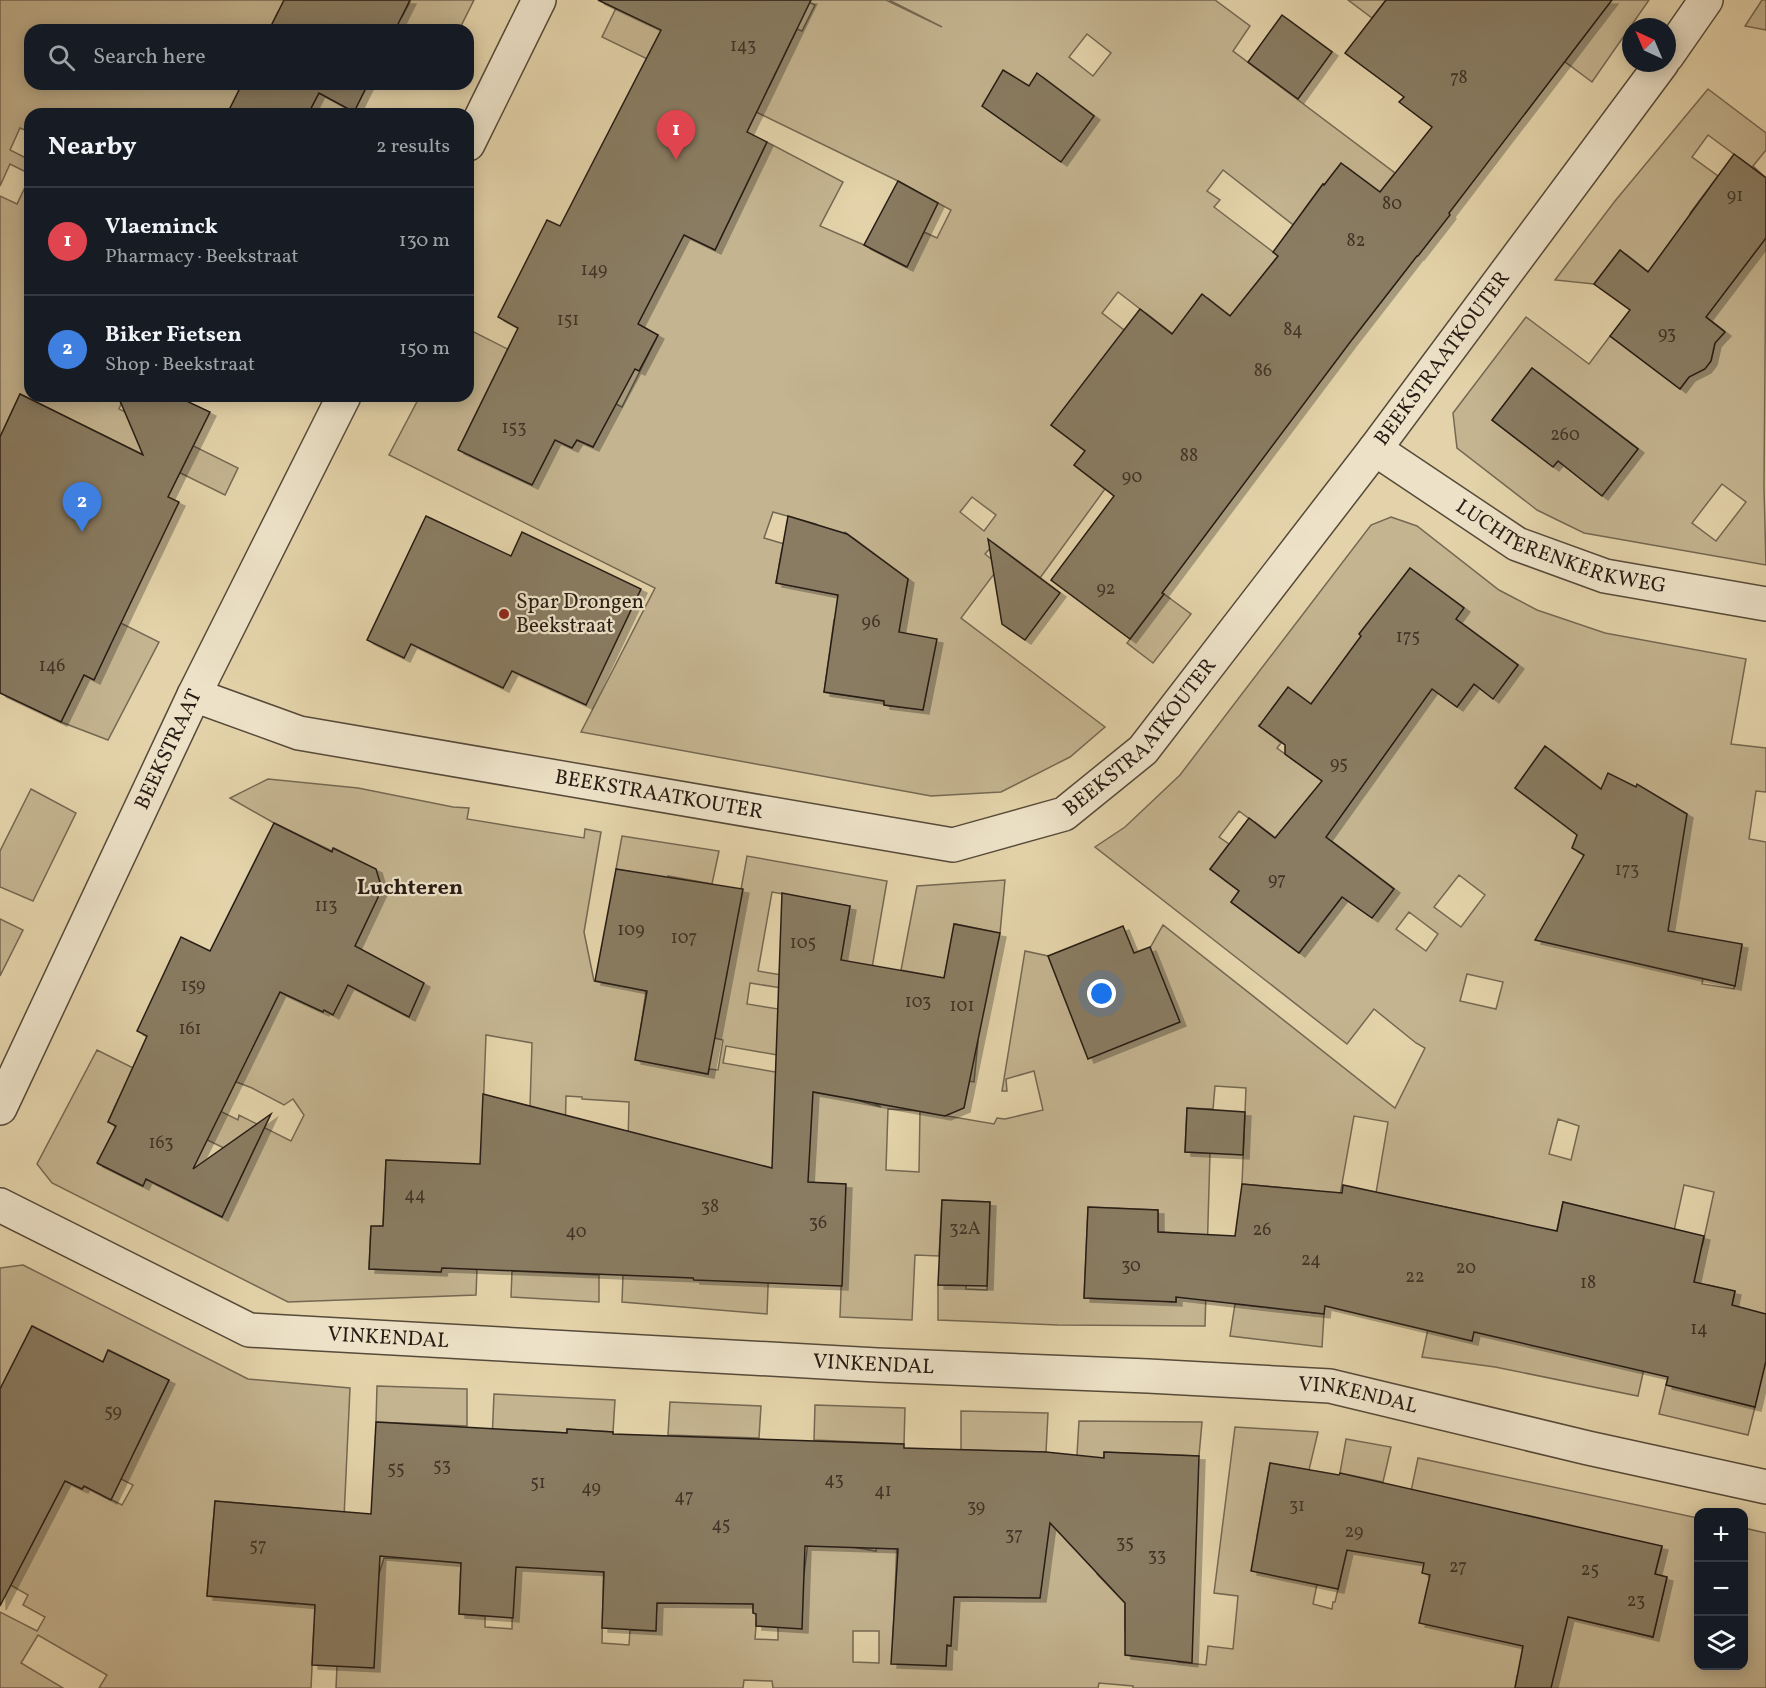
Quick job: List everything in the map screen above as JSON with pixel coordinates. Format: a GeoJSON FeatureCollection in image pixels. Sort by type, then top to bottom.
{"type":"FeatureCollection","features":[{"type":"Feature","properties":{"kind":"street"},"geometry":{"type":"LineString","coordinates":[[474,132],[539,0]]}},
{"type":"Feature","properties":{"kind":"street"},"geometry":{"type":"LineString","coordinates":[[1676,43],[1706,0]]}},
{"type":"Feature","properties":{"kind":"street","name":"BEEKSTRAATKOUTER"},"geometry":{"type":"LineString","coordinates":[[195,695],[299,733],[953,844],[1064,814],[1143,750],[1375,449],[1655,72]]}},
{"type":"Feature","properties":{"kind":"street","name":"BEEKSTRAAT"},"geometry":{"type":"LineString","coordinates":[[0,1108],[195,695],[341,402]]}},
{"type":"Feature","properties":{"kind":"street","name":"LUCHTERENKERKWEG"},"geometry":{"type":"LineString","coordinates":[[1375,449],[1517,544],[1605,576],[1766,604]]}},
{"type":"Feature","properties":{"kind":"street","name":"VINKENDAL"},"geometry":{"type":"LineString","coordinates":[[0,1205],[249,1330],[853,1364],[1330,1386],[1588,1448],[1766,1487]]}},
{"type":"Feature","properties":{"kind":"shaded area"},"geometry":{"type":"Polygon","coordinates":[[[0,0],[367,0],[402,17],[411,0],[474,0],[462,24],[302,24],[278,12],[272,24],[24,24],[24,90],[240,90],[232,108],[24,108],[24,130],[20,128],[10,150],[24,157],[24,171],[10,164],[0,186],[0,0]]]}},
{"type":"Feature","properties":{"kind":"shaded area"},"geometry":{"type":"Polygon","coordinates":[[[620,0],[769,87],[797,29],[802,31],[815,5],[809,2],[811,0],[886,0],[942,27],[889,0],[1215,0],[1250,26],[1233,51],[1395,173],[1380,192],[1323,184],[1304,210],[1296,227],[1223,170],[1207,191],[1220,200],[1214,207],[1285,261],[1230,316],[1201,295],[1174,335],[1118,292],[1102,313],[1158,356],[1051,425],[1085,451],[1074,465],[1105,489],[1040,578],[994,544],[985,554],[1000,566],[961,618],[1105,727],[1070,757],[1001,792],[931,796],[581,732],[655,588],[389,455],[417,402],[474,402],[474,332],[622,407],[658,335],[638,324],[639,213],[715,250],[767,142],[843,182],[820,226],[906,267],[924,232],[937,238],[951,210],[898,181],[602,37],[620,0]],[[1087,34],[1069,57],[1093,76],[1111,53],[1087,34]],[[492,381],[533,483],[555,440],[577,440],[593,447],[606,421],[492,381]],[[972,497],[960,512],[984,531],[996,515],[972,497]],[[773,512],[764,538],[808,551],[816,524],[773,512]],[[845,532],[831,558],[782,549],[776,583],[864,600],[834,620],[824,692],[884,701],[884,705],[923,710],[936,640],[881,629],[901,617],[908,579],[845,532]]]}},
{"type":"Feature","properties":{"kind":"shaded area"},"geometry":{"type":"Polygon","coordinates":[[[1348,0],[1386,0],[1372,18],[1348,0]]]}},
{"type":"Feature","properties":{"kind":"shaded area"},"geometry":{"type":"Polygon","coordinates":[[[1482,0],[1649,0],[1636,18],[1622,18],[1622,39],[1592,82],[1482,0]]]}},
{"type":"Feature","properties":{"kind":"shaded area"},"geometry":{"type":"Polygon","coordinates":[[[1762,0],[1766,0],[1766,30],[1745,26],[1762,0]]]}},
{"type":"Feature","properties":{"kind":"shaded area"},"geometry":{"type":"Polygon","coordinates":[[[1708,89],[1766,133],[1766,150],[1753,166],[1766,178],[1708,135],[1692,157],[1718,176],[1690,213],[1716,232],[1745,265],[1766,238],[1764,487],[1766,565],[1584,533],[1537,510],[1457,448],[1453,413],[1526,317],[1589,364],[1610,336],[1680,389],[1689,377],[1711,361],[1715,343],[1724,331],[1620,250],[1594,284],[1555,280],[1615,201],[1708,89]],[[1532,368],[1492,420],[1553,466],[1558,461],[1602,495],[1638,449],[1532,368]],[[1722,484],[1692,523],[1716,541],[1746,502],[1722,484]]]}},
{"type":"Feature","properties":{"kind":"shaded area"},"geometry":{"type":"Polygon","coordinates":[[[319,93],[348,108],[311,108],[319,93]]]}},
{"type":"Feature","properties":{"kind":"shaded area"},"geometry":{"type":"Polygon","coordinates":[[[24,189],[24,396],[20,394],[0,437],[0,196],[17,204],[24,189]]]}},
{"type":"Feature","properties":{"kind":"shaded area"},"geometry":{"type":"Polygon","coordinates":[[[36,402],[120,402],[119,409],[238,468],[225,495],[36,402]]]}},
{"type":"Feature","properties":{"kind":"shaded area"},"geometry":{"type":"Polygon","coordinates":[[[1391,517],[1417,526],[1499,590],[1537,610],[1605,633],[1746,659],[1731,744],[1766,748],[1766,792],[1756,791],[1749,839],[1766,842],[1766,1322],[1732,1305],[1735,1291],[1708,1285],[1687,1286],[1703,1243],[1714,1192],[1684,1185],[1638,1396],[1495,1367],[1422,1357],[1428,1329],[1487,1252],[1494,1217],[1376,1193],[1388,1122],[1354,1116],[1337,1212],[1319,1191],[1242,1184],[1246,1088],[1215,1086],[1213,1109],[1187,1108],[1185,1152],[1210,1153],[1205,1326],[1058,1325],[938,1320],[938,1285],[966,1285],[966,1289],[987,1290],[990,1202],[942,1200],[939,1256],[915,1255],[912,1320],[840,1317],[845,1184],[772,1182],[767,1314],[622,1302],[626,1192],[529,1139],[532,1043],[486,1035],[476,1295],[288,1302],[52,1183],[37,1164],[97,1050],[238,1120],[239,1115],[291,1141],[304,1115],[293,1099],[284,1105],[252,1088],[218,1075],[259,1034],[269,1015],[224,992],[280,992],[323,1012],[367,865],[334,848],[332,851],[274,823],[230,798],[268,779],[358,788],[453,807],[469,808],[467,819],[584,838],[585,829],[601,832],[584,932],[594,981],[646,991],[636,1060],[708,1074],[709,1069],[718,1070],[723,1040],[714,1038],[747,856],[887,881],[857,1055],[817,1062],[726,1046],[723,1063],[787,1074],[813,1092],[849,1098],[881,1107],[874,1103],[875,1098],[961,1037],[978,1041],[974,1082],[956,1079],[924,1112],[994,1124],[997,1118],[1005,1119],[1043,1110],[1034,1071],[1006,1079],[1007,1091],[1002,1091],[1025,951],[1048,956],[1088,1058],[1163,925],[1395,1108],[1425,1048],[1374,1009],[1347,1044],[1095,847],[1125,827],[1180,775],[1371,525],[1391,517]],[[1410,568],[1360,634],[1457,707],[1474,684],[1493,698],[1518,665],[1447,631],[1463,608],[1410,568]],[[1320,692],[1311,704],[1259,725],[1281,743],[1277,748],[1322,781],[1346,808],[1320,692]],[[1545,746],[1515,788],[1530,799],[1561,759],[1545,746]],[[1239,811],[1219,837],[1229,844],[1210,869],[1239,891],[1231,902],[1299,953],[1346,892],[1239,811]],[[1459,875],[1434,907],[1461,927],[1485,895],[1459,875]],[[772,892],[758,971],[836,984],[850,906],[772,892]],[[1409,912],[1396,929],[1426,951],[1438,934],[1409,912]],[[1710,939],[1702,984],[1734,989],[1742,945],[1710,939]],[[1467,974],[1460,1001],[1496,1009],[1503,982],[1467,974]],[[750,983],[747,1004],[778,1009],[782,988],[750,983]],[[566,1096],[565,1139],[628,1144],[629,1102],[566,1096]],[[118,1100],[108,1122],[116,1126],[98,1164],[142,1186],[146,1179],[222,1217],[249,1160],[166,1120],[164,1123],[118,1100]],[[888,1109],[886,1170],[919,1172],[920,1111],[888,1109]],[[1558,1119],[1549,1154],[1571,1160],[1579,1126],[1558,1119]],[[386,1160],[383,1226],[371,1227],[369,1269],[441,1272],[446,1163],[386,1160]],[[1563,1202],[1532,1345],[1644,1222],[1563,1202]],[[1088,1207],[1084,1298],[1176,1302],[1179,1233],[1158,1232],[1158,1210],[1088,1207]]]}},
{"type":"Feature","properties":{"kind":"shaded area"},"geometry":{"type":"Polygon","coordinates":[[[0,563],[159,642],[108,740],[61,722],[84,675],[94,679],[110,646],[0,563]]]}},
{"type":"Feature","properties":{"kind":"shaded area"},"geometry":{"type":"Polygon","coordinates":[[[1164,594],[1191,614],[1153,663],[1127,643],[1164,594]]]}},
{"type":"Feature","properties":{"kind":"shaded area"},"geometry":{"type":"Polygon","coordinates":[[[31,789],[76,813],[33,901],[0,887],[0,851],[31,789]]]}},
{"type":"Feature","properties":{"kind":"shaded area"},"geometry":{"type":"Polygon","coordinates":[[[622,836],[719,851],[712,884],[668,876],[668,879],[616,869],[622,836]]]}},
{"type":"Feature","properties":{"kind":"shaded area"},"geometry":{"type":"Polygon","coordinates":[[[1005,880],[1000,933],[955,924],[944,978],[901,970],[917,886],[1005,880]]]}},
{"type":"Feature","properties":{"kind":"shaded area"},"geometry":{"type":"Polygon","coordinates":[[[0,919],[23,930],[0,976],[0,919]]]}},
{"type":"Feature","properties":{"kind":"shaded area"},"geometry":{"type":"Polygon","coordinates":[[[23,1265],[248,1379],[350,1388],[339,1626],[314,1625],[311,1688],[99,1688],[107,1675],[38,1635],[21,1663],[63,1688],[0,1688],[0,1612],[37,1631],[45,1617],[23,1605],[28,1595],[0,1579],[18,1456],[82,1489],[84,1486],[122,1505],[133,1485],[0,1417],[0,1268],[23,1265]],[[32,1326],[5,1380],[138,1444],[169,1380],[109,1350],[103,1362],[32,1326]],[[215,1501],[207,1596],[295,1604],[307,1509],[215,1501]]]}},
{"type":"Feature","properties":{"kind":"shaded area"},"geometry":{"type":"Polygon","coordinates":[[[512,1271],[599,1275],[599,1302],[511,1297],[512,1271]]]}},
{"type":"Feature","properties":{"kind":"shaded area"},"geometry":{"type":"Polygon","coordinates":[[[1235,1304],[1324,1314],[1322,1347],[1230,1336],[1235,1304]]]}},
{"type":"Feature","properties":{"kind":"shaded area"},"geometry":{"type":"Polygon","coordinates":[[[1666,1385],[1755,1407],[1748,1435],[1659,1414],[1666,1385]]]}},
{"type":"Feature","properties":{"kind":"shaded area"},"geometry":{"type":"Polygon","coordinates":[[[377,1386],[467,1389],[467,1426],[376,1422],[377,1386]]]}},
{"type":"Feature","properties":{"kind":"shaded area"},"geometry":{"type":"Polygon","coordinates":[[[494,1394],[615,1400],[613,1432],[567,1429],[567,1433],[522,1430],[521,1458],[604,1546],[602,1643],[629,1645],[630,1630],[655,1631],[660,1557],[755,1571],[753,1612],[757,1614],[755,1639],[778,1640],[778,1627],[804,1574],[811,1518],[853,1547],[876,1551],[877,1542],[897,1542],[892,1663],[946,1666],[947,1645],[950,1646],[955,1568],[1029,1521],[1073,1521],[1079,1421],[1202,1422],[1199,1456],[1104,1452],[1102,1540],[1097,1574],[1125,1603],[1125,1630],[1178,1662],[1206,1665],[1208,1646],[1233,1649],[1238,1596],[1214,1593],[1235,1427],[1318,1432],[1309,1470],[1270,1463],[1257,1536],[1317,1584],[1313,1604],[1332,1609],[1347,1550],[1397,1558],[1418,1458],[1694,1517],[1694,1670],[1748,1670],[1748,1529],[1766,1533],[1766,1688],[1551,1688],[1517,1676],[1515,1688],[1133,1688],[1133,1686],[1099,1683],[1098,1688],[773,1688],[772,1681],[744,1680],[743,1688],[336,1688],[337,1666],[378,1577],[384,1558],[431,1560],[463,1508],[459,1614],[485,1616],[485,1627],[512,1629],[513,1562],[487,1560],[494,1394]],[[1662,1547],[1562,1615],[1653,1637],[1667,1577],[1655,1574],[1662,1547]],[[853,1631],[853,1662],[879,1663],[879,1631],[853,1631]]]}},
{"type":"Feature","properties":{"kind":"shaded area"},"geometry":{"type":"Polygon","coordinates":[[[670,1402],[761,1406],[759,1438],[668,1435],[670,1402]]]}},
{"type":"Feature","properties":{"kind":"shaded area"},"geometry":{"type":"Polygon","coordinates":[[[815,1405],[905,1408],[904,1444],[814,1440],[815,1405]]]}},
{"type":"Feature","properties":{"kind":"shaded area"},"geometry":{"type":"Polygon","coordinates":[[[961,1411],[1048,1413],[1046,1452],[961,1450],[961,1411]]]}},
{"type":"Feature","properties":{"kind":"shaded area"},"geometry":{"type":"Polygon","coordinates":[[[1346,1439],[1391,1447],[1383,1482],[1340,1473],[1346,1439]]]}},
{"type":"Feature","properties":{"kind":"building"},"geometry":{"type":"Polygon","coordinates":[[[284,0],[410,0],[398,24],[272,24],[284,0]]]}},
{"type":"Feature","properties":{"kind":"building"},"geometry":{"type":"Polygon","coordinates":[[[598,0],[811,0],[747,132],[767,142],[715,250],[684,235],[638,324],[658,335],[639,371],[635,369],[593,447],[577,440],[572,448],[555,440],[532,485],[458,450],[518,328],[498,317],[547,220],[560,226],[661,30],[598,0]]]}},
{"type":"Feature","properties":{"kind":"building"},"geometry":{"type":"Polygon","coordinates":[[[1386,0],[1612,0],[1449,213],[1450,215],[1351,341],[1130,639],[1051,580],[1114,496],[1074,465],[1085,451],[1051,425],[1140,309],[1172,334],[1202,294],[1230,316],[1278,256],[1273,252],[1341,163],[1380,192],[1432,127],[1399,102],[1404,97],[1345,53],[1386,0]]]}},
{"type":"Feature","properties":{"kind":"building"},"geometry":{"type":"Polygon","coordinates":[[[1282,15],[1332,52],[1298,99],[1248,62],[1282,15]]]}},
{"type":"Feature","properties":{"kind":"building"},"geometry":{"type":"Polygon","coordinates":[[[1003,70],[1029,86],[1037,73],[1094,116],[1061,162],[982,106],[1003,70]]]}},
{"type":"Feature","properties":{"kind":"building"},"geometry":{"type":"Polygon","coordinates":[[[239,90],[365,90],[356,108],[347,108],[319,93],[311,108],[230,108],[239,90]]]}},
{"type":"Feature","properties":{"kind":"building"},"geometry":{"type":"Polygon","coordinates":[[[1734,154],[1766,178],[1766,238],[1706,317],[1725,332],[1715,343],[1711,361],[1705,369],[1689,377],[1680,389],[1610,336],[1630,310],[1594,284],[1620,250],[1648,272],[1734,154]]]}},
{"type":"Feature","properties":{"kind":"building"},"geometry":{"type":"Polygon","coordinates":[[[898,181],[938,203],[907,267],[864,245],[898,181]]]}},
{"type":"Feature","properties":{"kind":"building"},"geometry":{"type":"Polygon","coordinates":[[[1532,368],[1638,449],[1602,496],[1558,461],[1553,467],[1492,420],[1532,368]]]}},
{"type":"Feature","properties":{"kind":"building"},"geometry":{"type":"Polygon","coordinates":[[[20,394],[24,396],[24,402],[36,402],[143,455],[121,402],[189,402],[210,412],[168,497],[179,502],[94,680],[84,675],[61,722],[0,693],[0,437],[20,394]]]}},
{"type":"Feature","properties":{"kind":"building","name":"Spar Drongen Beekstraat"},"geometry":{"type":"Polygon","coordinates":[[[426,516],[511,556],[522,532],[641,589],[586,705],[512,671],[503,688],[411,644],[404,658],[367,640],[426,516]]]}},
{"type":"Feature","properties":{"kind":"building"},"geometry":{"type":"Polygon","coordinates":[[[788,516],[847,534],[908,579],[899,632],[937,639],[923,710],[884,705],[884,701],[824,692],[838,595],[776,583],[788,516]]]}},
{"type":"Feature","properties":{"kind":"building"},"geometry":{"type":"Polygon","coordinates":[[[988,539],[1060,593],[1025,640],[1002,624],[988,539]]]}},
{"type":"Feature","properties":{"kind":"building"},"geometry":{"type":"Polygon","coordinates":[[[1410,568],[1464,608],[1456,619],[1518,665],[1493,699],[1474,684],[1457,707],[1432,689],[1326,837],[1394,889],[1372,918],[1342,897],[1299,953],[1231,902],[1239,891],[1210,869],[1249,818],[1275,838],[1322,781],[1285,754],[1285,745],[1259,726],[1288,687],[1311,704],[1361,636],[1359,634],[1410,568]]]}},
{"type":"Feature","properties":{"kind":"building"},"geometry":{"type":"Polygon","coordinates":[[[1545,746],[1601,789],[1608,773],[1636,787],[1637,784],[1687,814],[1668,931],[1742,944],[1735,986],[1535,940],[1584,855],[1572,848],[1577,835],[1515,788],[1545,746]]]}},
{"type":"Feature","properties":{"kind":"building"},"geometry":{"type":"Polygon","coordinates":[[[274,823],[332,852],[333,848],[376,869],[382,889],[355,946],[424,983],[409,1017],[348,985],[333,1015],[280,992],[193,1169],[271,1114],[222,1217],[146,1179],[143,1186],[97,1163],[116,1126],[108,1122],[147,1036],[137,1031],[181,937],[210,951],[274,823]]]}},
{"type":"Feature","properties":{"kind":"building"},"geometry":{"type":"Polygon","coordinates":[[[616,869],[743,889],[708,1074],[635,1060],[647,991],[595,981],[616,869]]]}},
{"type":"Feature","properties":{"kind":"building"},"geometry":{"type":"Polygon","coordinates":[[[782,893],[850,906],[841,960],[944,978],[954,924],[1000,933],[964,1108],[945,1116],[813,1092],[808,1182],[846,1184],[842,1286],[442,1268],[441,1272],[369,1269],[371,1226],[383,1226],[386,1160],[480,1164],[483,1094],[772,1168],[782,893]]]}},
{"type":"Feature","properties":{"kind":"building"},"geometry":{"type":"Polygon","coordinates":[[[1123,926],[1134,953],[1150,947],[1180,1022],[1088,1059],[1048,956],[1123,926]]]}},
{"type":"Feature","properties":{"kind":"building"},"geometry":{"type":"Polygon","coordinates":[[[1187,1108],[1245,1112],[1243,1155],[1185,1152],[1187,1108]]]}},
{"type":"Feature","properties":{"kind":"building"},"geometry":{"type":"Polygon","coordinates":[[[1242,1184],[1342,1193],[1343,1185],[1557,1231],[1563,1202],[1704,1236],[1694,1282],[1735,1291],[1732,1305],[1766,1314],[1766,1361],[1755,1407],[1666,1385],[1668,1377],[1474,1332],[1472,1341],[1325,1306],[1324,1314],[1176,1297],[1176,1302],[1084,1298],[1088,1207],[1158,1210],[1158,1232],[1235,1236],[1242,1184]]]}},
{"type":"Feature","properties":{"kind":"building"},"geometry":{"type":"Polygon","coordinates":[[[942,1200],[990,1202],[987,1286],[938,1285],[942,1200]]]}},
{"type":"Feature","properties":{"kind":"building"},"geometry":{"type":"Polygon","coordinates":[[[32,1326],[103,1362],[108,1350],[169,1380],[111,1500],[84,1486],[82,1489],[65,1481],[0,1606],[0,1389],[32,1326]]]}},
{"type":"Feature","properties":{"kind":"building"},"geometry":{"type":"Polygon","coordinates":[[[376,1422],[567,1433],[567,1429],[613,1432],[613,1434],[904,1444],[904,1448],[1046,1452],[1104,1458],[1104,1452],[1199,1456],[1192,1663],[1125,1655],[1125,1603],[1050,1523],[1040,1598],[954,1597],[951,1646],[947,1645],[946,1666],[891,1664],[898,1549],[805,1546],[802,1629],[756,1626],[753,1604],[657,1603],[656,1631],[602,1628],[604,1572],[516,1567],[513,1618],[459,1614],[461,1563],[380,1556],[374,1668],[312,1665],[315,1605],[207,1596],[215,1501],[371,1514],[376,1422]]]}},
{"type":"Feature","properties":{"kind":"building"},"geometry":{"type":"Polygon","coordinates":[[[1270,1463],[1339,1475],[1340,1473],[1662,1546],[1655,1574],[1667,1577],[1653,1637],[1568,1617],[1551,1688],[1515,1688],[1523,1646],[1419,1623],[1430,1575],[1422,1573],[1424,1563],[1347,1550],[1338,1589],[1251,1571],[1270,1463]]]}},
{"type":"Feature","properties":{"kind":"place","name":"Vlaeminck"},"geometry":{"type":"Point","coordinates":[676,160]}},
{"type":"Feature","properties":{"kind":"place","name":"Biker Fietsen"},"geometry":{"type":"Point","coordinates":[82,532]}},
{"type":"Feature","properties":{"kind":"place","name":"Spar Drongen Beekstraat"},"geometry":{"type":"Point","coordinates":[504,614]}},
{"type":"Feature","properties":{"kind":"district","name":"Luchteren"},"geometry":{"type":"Point","coordinates":[410,888]}}]}
